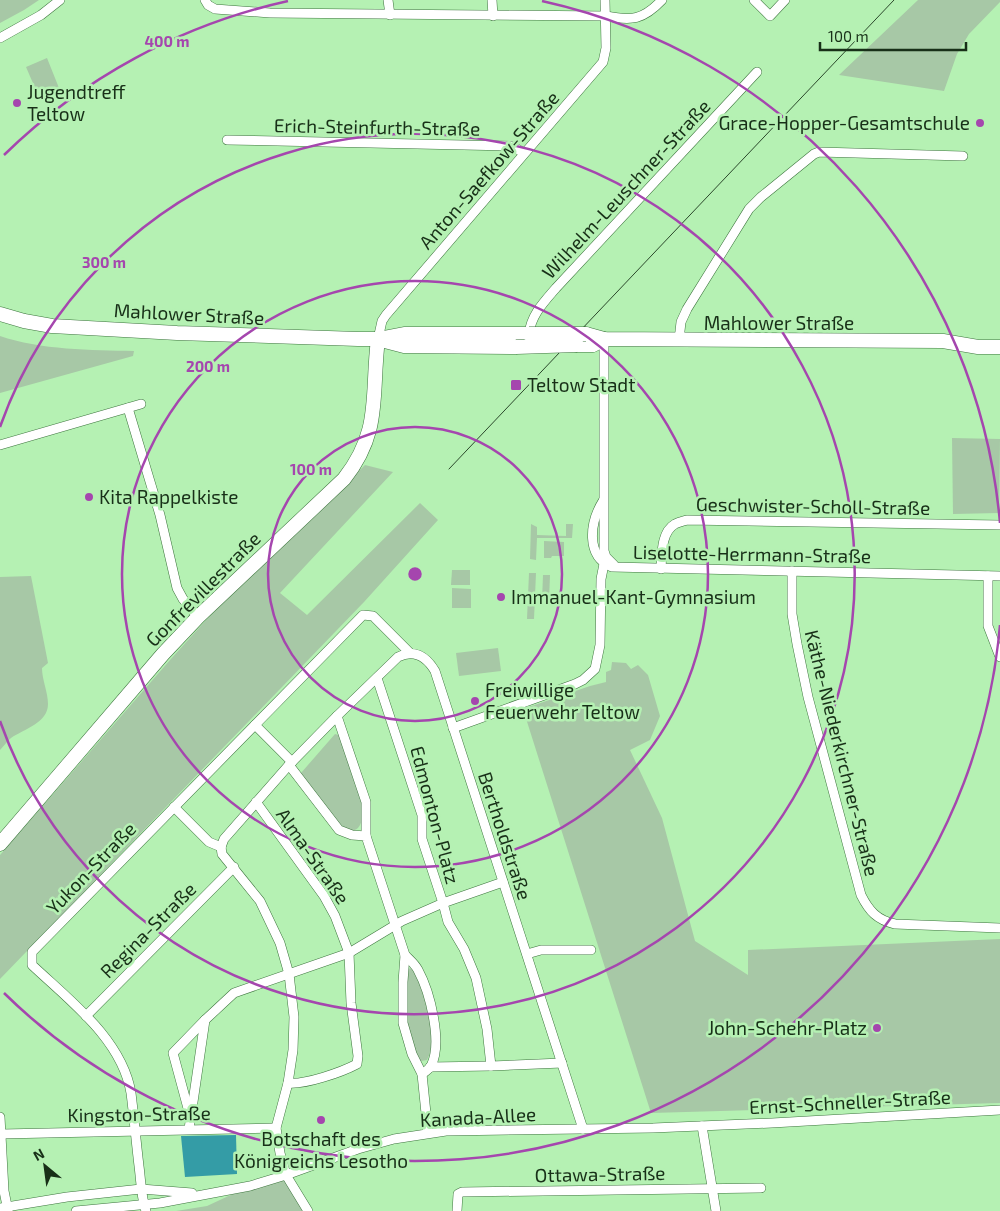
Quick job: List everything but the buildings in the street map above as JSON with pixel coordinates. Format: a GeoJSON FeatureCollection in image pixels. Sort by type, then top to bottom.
{"type":"FeatureCollection","features":[{"type":"Feature","properties":{"kind":"main road","name":"Mahlower Straße"},"geometry":{"type":"LineString","coordinates":[[0,314],[52,326],[178,333],[378,339],[404,334],[586,334],[604,339],[679,340],[954,342],[982,338],[1000,339]]}},
{"type":"Feature","properties":{"kind":"main road","name":"Mahlower Straße"},"geometry":{"type":"LineString","coordinates":[[378,339],[404,346],[516,347],[593,345],[604,339]]}},
{"type":"Feature","properties":{"kind":"main road","name":"Gonfrevillestraße"},"geometry":{"type":"LineString","coordinates":[[0,844],[163,654],[198,617],[344,479],[358,460],[372,421],[378,339]]}},
{"type":"Feature","properties":{"kind":"main road","name":"Mahlower Straße"},"geometry":{"type":"LineString","coordinates":[[954,342],[978,347],[1000,348]]}},
{"type":"Feature","properties":{"kind":"street"},"geometry":{"type":"LineString","coordinates":[[0,38],[41,15],[60,0]]}},
{"type":"Feature","properties":{"kind":"street"},"geometry":{"type":"LineString","coordinates":[[205,0],[208,5],[216,9],[270,13],[606,16],[621,19],[641,17],[654,9],[662,0]]}},
{"type":"Feature","properties":{"kind":"street"},"geometry":{"type":"LineString","coordinates":[[388,0],[390,14]]}},
{"type":"Feature","properties":{"kind":"street"},"geometry":{"type":"LineString","coordinates":[[492,0],[493,16]]}},
{"type":"Feature","properties":{"kind":"street","name":"Anton-Saefkow-Straße"},"geometry":{"type":"LineString","coordinates":[[378,339],[382,321],[386,315],[603,62],[606,48],[606,0]]}},
{"type":"Feature","properties":{"kind":"street"},"geometry":{"type":"LineString","coordinates":[[754,0],[770,16],[785,0]]}},
{"type":"Feature","properties":{"kind":"street","name":"Wilhelm-Leuschner-Straße"},"geometry":{"type":"LineString","coordinates":[[529,334],[531,322],[536,312],[556,288],[757,72]]}},
{"type":"Feature","properties":{"kind":"street","name":"Erich-Steinfurth-Straße"},"geometry":{"type":"LineString","coordinates":[[227,140],[512,146],[524,153]]}},
{"type":"Feature","properties":{"kind":"street"},"geometry":{"type":"LineString","coordinates":[[679,340],[682,322],[687,309],[749,209],[814,154],[818,152],[963,156]]}},
{"type":"Feature","properties":{"kind":"street","name":"Liselotte-Herrmann-Straße"},"geometry":{"type":"LineString","coordinates":[[604,339],[603,502],[606,558],[610,562],[619,567],[661,569],[1000,576]]}},
{"type":"Feature","properties":{"kind":"street"},"geometry":{"type":"LineString","coordinates":[[0,445],[141,404]]}},
{"type":"Feature","properties":{"kind":"street"},"geometry":{"type":"LineString","coordinates":[[128,408],[160,515],[177,588],[183,599],[198,617]]}},
{"type":"Feature","properties":{"kind":"street"},"geometry":{"type":"LineString","coordinates":[[603,502],[594,517],[593,538],[595,552],[604,564],[619,567]]}},
{"type":"Feature","properties":{"kind":"street","name":"Geschwister-Scholl-Straße"},"geometry":{"type":"LineString","coordinates":[[661,569],[662,549],[668,531],[675,524],[687,520],[1000,525]]}},
{"type":"Feature","properties":{"kind":"street"},"geometry":{"type":"LineString","coordinates":[[453,728],[575,684],[583,680],[595,669],[600,645],[601,579],[604,564]]}},
{"type":"Feature","properties":{"kind":"street","name":"Käthe-Niederkirchner-Straße"},"geometry":{"type":"LineString","coordinates":[[792,571],[792,614],[796,644],[808,697],[861,895],[874,915],[884,921],[895,924],[1000,928]]}},
{"type":"Feature","properties":{"kind":"street"},"geometry":{"type":"LineString","coordinates":[[988,576],[988,626],[1000,657]]}},
{"type":"Feature","properties":{"kind":"street","name":"Yukon-Straße"},"geometry":{"type":"LineString","coordinates":[[86,1016],[32,965],[32,952],[363,615],[373,616],[410,653]]}},
{"type":"Feature","properties":{"kind":"street"},"geometry":{"type":"LineString","coordinates":[[308,1211],[286,1175],[276,1128],[288,1083],[293,1050],[294,1017],[289,974],[280,943],[260,900],[222,854],[221,848],[224,839],[256,802],[337,716],[398,657],[410,653]]}},
{"type":"Feature","properties":{"kind":"street","name":"Bertholdstraße"},"geometry":{"type":"LineString","coordinates":[[410,653],[426,658],[435,671],[583,1129]]}},
{"type":"Feature","properties":{"kind":"street","name":"Edmonton-Platz"},"geometry":{"type":"LineString","coordinates":[[377,678],[422,814],[422,839],[448,922],[464,949],[476,978],[487,1029],[491,1066]]}},
{"type":"Feature","properties":{"kind":"street"},"geometry":{"type":"LineString","coordinates":[[337,716],[366,802],[366,836],[405,955],[403,982],[404,1023],[412,1054],[422,1074],[428,1133]]}},
{"type":"Feature","properties":{"kind":"street"},"geometry":{"type":"LineString","coordinates":[[255,725],[291,764],[339,830],[352,835],[366,836]]}},
{"type":"Feature","properties":{"kind":"street","name":"Alma-Straße"},"geometry":{"type":"LineString","coordinates":[[256,802],[324,896],[335,916],[349,953],[351,1003],[358,1056],[357,1064],[297,1084],[288,1083]]}},
{"type":"Feature","properties":{"kind":"street"},"geometry":{"type":"LineString","coordinates":[[174,807],[209,842],[221,848]]}},
{"type":"Feature","properties":{"kind":"street","name":"Regina-Straße"},"geometry":{"type":"LineString","coordinates":[[86,1016],[234,867]]}},
{"type":"Feature","properties":{"kind":"street"},"geometry":{"type":"LineString","coordinates":[[190,1114],[173,1053],[234,992],[349,953],[402,921],[443,903],[503,882]]}},
{"type":"Feature","properties":{"kind":"street"},"geometry":{"type":"LineString","coordinates":[[526,954],[541,950],[591,950]]}},
{"type":"Feature","properties":{"kind":"street"},"geometry":{"type":"LineString","coordinates":[[405,955],[417,968],[424,983],[434,1016],[435,1051],[430,1067],[422,1074]]}},
{"type":"Feature","properties":{"kind":"street"},"geometry":{"type":"LineString","coordinates":[[86,1016],[100,1029],[113,1050],[123,1069],[130,1090],[141,1189],[145,1207]]}},
{"type":"Feature","properties":{"kind":"street"},"geometry":{"type":"LineString","coordinates":[[188,1129],[205,1020]]}},
{"type":"Feature","properties":{"kind":"street"},"geometry":{"type":"LineString","coordinates":[[430,1067],[562,1063]]}},
{"type":"Feature","properties":{"kind":"street","name":"Ernst-Schneller-Straße"},"geometry":{"type":"LineString","coordinates":[[702,1126],[1000,1110]]}},
{"type":"Feature","properties":{"kind":"street"},"geometry":{"type":"LineString","coordinates":[[0,1117],[5,1208]]}},
{"type":"Feature","properties":{"kind":"street"},"geometry":{"type":"LineString","coordinates":[[702,1126],[716,1211]]}},
{"type":"Feature","properties":{"kind":"street","name":"Kanada-Allee"},"geometry":{"type":"LineString","coordinates":[[76,1211],[145,1207],[205,1193],[250,1186],[358,1149],[394,1139],[428,1133],[446,1131],[702,1126]]}},
{"type":"Feature","properties":{"kind":"street","name":"Kingston-Straße"},"geometry":{"type":"LineString","coordinates":[[2,1134],[276,1128]]}},
{"type":"Feature","properties":{"kind":"street","name":"Ottawa-Straße"},"geometry":{"type":"LineString","coordinates":[[456,1211],[458,1194],[462,1192],[761,1188]]}},
{"type":"Feature","properties":{"kind":"street","name":"Kanada-Allee"},"geometry":{"type":"LineString","coordinates":[[5,1208],[67,1197],[141,1189],[205,1193]]}},
{"type":"Feature","properties":{"kind":"green space"},"geometry":{"type":"Polygon","coordinates":[[[0,0],[39,0],[0,23],[0,0]]]}},
{"type":"Feature","properties":{"kind":"green space"},"geometry":{"type":"Polygon","coordinates":[[[918,0],[1000,0],[969,34],[957,54],[944,91],[839,75],[918,0]]]}},
{"type":"Feature","properties":{"kind":"green space"},"geometry":{"type":"Polygon","coordinates":[[[47,58],[59,88],[39,97],[26,67],[47,58]]]}},
{"type":"Feature","properties":{"kind":"green space"},"geometry":{"type":"Polygon","coordinates":[[[0,336],[49,347],[134,351],[133,356],[0,393],[0,336]]]}},
{"type":"Feature","properties":{"kind":"green space"},"geometry":{"type":"Polygon","coordinates":[[[952,438],[1000,439],[999,513],[953,514],[952,438]]]}},
{"type":"Feature","properties":{"kind":"green space"},"geometry":{"type":"Polygon","coordinates":[[[365,465],[393,472],[280,593],[307,615],[420,503],[438,520],[364,602],[0,979],[0,855],[207,619],[365,465]]]}},
{"type":"Feature","properties":{"kind":"green space"},"geometry":{"type":"Polygon","coordinates":[[[531,524],[537,527],[537,535],[566,536],[566,524],[573,524],[572,538],[537,538],[536,560],[530,559],[531,524]]]}},
{"type":"Feature","properties":{"kind":"green space"},"geometry":{"type":"Polygon","coordinates":[[[544,541],[564,542],[564,556],[544,558],[544,541]]]}},
{"type":"Feature","properties":{"kind":"green space"},"geometry":{"type":"Polygon","coordinates":[[[452,570],[470,570],[470,585],[451,585],[452,570]]]}},
{"type":"Feature","properties":{"kind":"green space"},"geometry":{"type":"Polygon","coordinates":[[[529,573],[536,573],[534,619],[527,619],[529,573]]]}},
{"type":"Feature","properties":{"kind":"green space"},"geometry":{"type":"Polygon","coordinates":[[[543,575],[550,575],[549,601],[542,601],[543,575]]]}},
{"type":"Feature","properties":{"kind":"green space"},"geometry":{"type":"Polygon","coordinates":[[[31,576],[48,663],[42,668],[48,700],[47,711],[40,721],[11,738],[0,750],[0,577],[31,576]]]}},
{"type":"Feature","properties":{"kind":"green space"},"geometry":{"type":"Polygon","coordinates":[[[452,588],[471,589],[471,608],[452,608],[452,588]]]}},
{"type":"Feature","properties":{"kind":"green space"},"geometry":{"type":"Polygon","coordinates":[[[498,648],[501,671],[459,676],[456,653],[498,648]]]}},
{"type":"Feature","properties":{"kind":"green space"},"geometry":{"type":"Polygon","coordinates":[[[612,662],[626,663],[631,669],[638,665],[648,675],[660,716],[650,740],[630,750],[662,818],[695,941],[748,975],[748,950],[1000,939],[1000,1103],[651,1113],[523,709],[606,682],[606,672],[611,670],[612,662]]]}},
{"type":"Feature","properties":{"kind":"green space"},"geometry":{"type":"Polygon","coordinates":[[[335,734],[342,738],[357,783],[362,807],[360,825],[351,831],[339,824],[301,773],[335,734]]]}},
{"type":"Feature","properties":{"kind":"green space"},"geometry":{"type":"Polygon","coordinates":[[[412,968],[426,1001],[432,1026],[431,1050],[427,1060],[421,1061],[411,1040],[406,1017],[407,969],[412,968]]]}},
{"type":"Feature","properties":{"kind":"green space"},"geometry":{"type":"Polygon","coordinates":[[[286,1175],[308,1211],[176,1211],[207,1206],[250,1186],[286,1175]]]}},
{"type":"Feature","properties":{"kind":"water"},"geometry":{"type":"Polygon","coordinates":[[[236,1135],[237,1174],[185,1177],[181,1136],[236,1135]]]}},
{"type":"Feature","properties":{"kind":"tram line"},"geometry":{"type":"LineString","coordinates":[[449,469],[894,0]]}},
{"type":"Feature","properties":{"kind":"place","name":"Jugendtreff Teltow"},"geometry":{"type":"Point","coordinates":[17,103]}},
{"type":"Feature","properties":{"kind":"place","name":"Grace-Hopper-Gesamtschule"},"geometry":{"type":"Point","coordinates":[980,123]}},
{"type":"Feature","properties":{"kind":"place","name":"Teltow Stadt"},"geometry":{"type":"Point","coordinates":[516,385]}},
{"type":"Feature","properties":{"kind":"place","name":"Kita Rappelkiste"},"geometry":{"type":"Point","coordinates":[89,497]}},
{"type":"Feature","properties":{"kind":"place","name":"Immanuel-Kant-Gymnasium"},"geometry":{"type":"Point","coordinates":[501,597]}},
{"type":"Feature","properties":{"kind":"place","name":"Freiwillige Feuerwehr Teltow"},"geometry":{"type":"Point","coordinates":[475,701]}},
{"type":"Feature","properties":{"kind":"place","name":"John-Schehr-Platz"},"geometry":{"type":"Point","coordinates":[877,1028]}},
{"type":"Feature","properties":{"kind":"place","name":"Botschaft des Königreichs Lesotho"},"geometry":{"type":"Point","coordinates":[321,1120]}}]}
